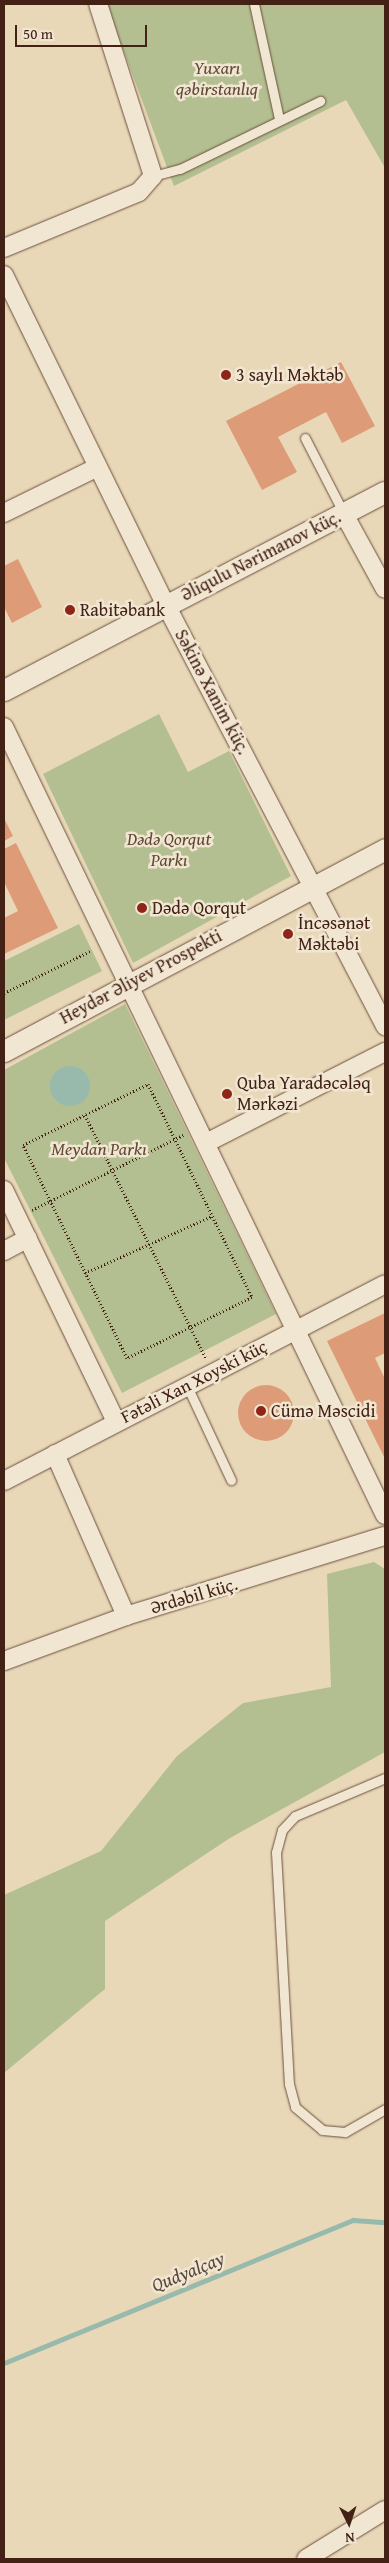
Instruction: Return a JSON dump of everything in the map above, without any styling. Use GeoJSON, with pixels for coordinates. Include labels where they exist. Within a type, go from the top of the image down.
{"type":"FeatureCollection","features":[{"type":"Feature","properties":{"kind":"street"},"geometry":{"type":"LineString","coordinates":[[4,248],[139,192],[153,176],[98,4]]}},
{"type":"Feature","properties":{"kind":"street","name":"Səkinə Xanim küç."},"geometry":{"type":"LineString","coordinates":[[4,275],[96,468],[166,605],[316,886],[385,1026]]}},
{"type":"Feature","properties":{"kind":"street"},"geometry":{"type":"LineString","coordinates":[[4,513],[96,468]]}},
{"type":"Feature","properties":{"kind":"street","name":"Əliqulu Nərimanov küç."},"geometry":{"type":"LineString","coordinates":[[4,690],[385,492]]}},
{"type":"Feature","properties":{"kind":"street"},"geometry":{"type":"LineString","coordinates":[[344,514],[385,589]]}},
{"type":"Feature","properties":{"kind":"street"},"geometry":{"type":"LineString","coordinates":[[4,727],[131,982],[385,1515]]}},
{"type":"Feature","properties":{"kind":"street","name":"Heydər Əliyev Prospekti"},"geometry":{"type":"LineString","coordinates":[[4,1051],[385,849]]}},
{"type":"Feature","properties":{"kind":"street"},"geometry":{"type":"LineString","coordinates":[[204,1135],[385,1052]]}},
{"type":"Feature","properties":{"kind":"street"},"geometry":{"type":"LineString","coordinates":[[4,1190],[116,1422]]}},
{"type":"Feature","properties":{"kind":"street"},"geometry":{"type":"LineString","coordinates":[[4,1251],[28,1238]]}},
{"type":"Feature","properties":{"kind":"street","name":"Fətəli Xan Xoyski küç"},"geometry":{"type":"LineString","coordinates":[[4,1481],[385,1284]]}},
{"type":"Feature","properties":{"kind":"street"},"geometry":{"type":"LineString","coordinates":[[55,1454],[126,1616]]}},
{"type":"Feature","properties":{"kind":"street","name":"Ərdəbil küç."},"geometry":{"type":"LineString","coordinates":[[4,1661],[126,1616],[346,1552],[385,1536]]}},
{"type":"Feature","properties":{"kind":"street"},"geometry":{"type":"LineString","coordinates":[[306,2559],[385,2510]]}},
{"type":"Feature","properties":{"kind":"lane"},"geometry":{"type":"LineString","coordinates":[[254,4],[279,119]]}},
{"type":"Feature","properties":{"kind":"lane"},"geometry":{"type":"LineString","coordinates":[[153,176],[180,169],[279,119],[320,101]]}},
{"type":"Feature","properties":{"kind":"lane"},"geometry":{"type":"LineString","coordinates":[[306,438],[344,514]]}},
{"type":"Feature","properties":{"kind":"lane"},"geometry":{"type":"LineString","coordinates":[[186,1386],[231,1480]]}},
{"type":"Feature","properties":{"kind":"lane"},"geometry":{"type":"LineString","coordinates":[[385,1778],[295,1816],[282,1830],[276,1852],[288,2084],[295,2107],[322,2130],[345,2132],[385,2109]]}},
{"type":"Feature","properties":{"kind":"path"},"geometry":{"type":"LineString","coordinates":[[4,993],[92,950]]}},
{"type":"Feature","properties":{"kind":"path"},"geometry":{"type":"LineString","coordinates":[[148,1084],[252,1298],[127,1358],[23,1145],[85,1115],[148,1084]]}},
{"type":"Feature","properties":{"kind":"path"},"geometry":{"type":"LineString","coordinates":[[85,1115],[111,1171],[213,1373]]}},
{"type":"Feature","properties":{"kind":"path"},"geometry":{"type":"LineString","coordinates":[[17,1217],[175,1139],[204,1135]]}},
{"type":"Feature","properties":{"kind":"path"},"geometry":{"type":"LineString","coordinates":[[85,1273],[148,1243],[212,1216]]}},
{"type":"Feature","properties":{"kind":"green space","name":"Yuxarı qəbirstanlıq"},"geometry":{"type":"Polygon","coordinates":[[[106,4],[385,4],[385,168],[346,100],[174,186],[106,4]]]}},
{"type":"Feature","properties":{"kind":"green space","name":"Dədə Qorqut Parkı"},"geometry":{"type":"Polygon","coordinates":[[[159,714],[188,772],[229,751],[291,876],[133,963],[43,774],[159,714]]]}},
{"type":"Feature","properties":{"kind":"green space"},"geometry":{"type":"Polygon","coordinates":[[[79,924],[102,971],[4,1020],[4,961],[79,924]]]}},
{"type":"Feature","properties":{"kind":"green space","name":"Meydan Parkı"},"geometry":{"type":"Polygon","coordinates":[[[125,1004],[276,1314],[122,1393],[4,1158],[4,1070],[125,1004]]]}},
{"type":"Feature","properties":{"kind":"green space"},"geometry":{"type":"Polygon","coordinates":[[[374,1562],[385,1569],[385,1752],[230,1838],[105,1921],[105,1989],[4,2073],[4,1895],[101,1851],[177,1756],[243,1703],[331,1687],[327,1574],[374,1562]]]}},
{"type":"Feature","properties":{"kind":"shaded area"},"geometry":{"type":"Polygon","coordinates":[[[74,1066],[81,1069],[87,1075],[90,1086],[89,1094],[81,1103],[74,1106],[66,1106],[59,1103],[51,1094],[50,1082],[53,1075],[62,1067],[74,1066]]]}},
{"type":"Feature","properties":{"kind":"building"},"geometry":{"type":"Polygon","coordinates":[[[341,362],[375,426],[342,443],[326,412],[278,437],[297,472],[262,490],[226,421],[341,362]]]}},
{"type":"Feature","properties":{"kind":"building"},"geometry":{"type":"Polygon","coordinates":[[[18,559],[42,607],[12,623],[4,607],[4,566],[18,559]]]}},
{"type":"Feature","properties":{"kind":"building"},"geometry":{"type":"Polygon","coordinates":[[[4,818],[13,836],[4,841],[4,818]]]}},
{"type":"Feature","properties":{"kind":"building"},"geometry":{"type":"Polygon","coordinates":[[[16,843],[58,928],[4,954],[4,918],[18,911],[4,882],[4,849],[16,843]]]}},
{"type":"Feature","properties":{"kind":"building"},"geometry":{"type":"Polygon","coordinates":[[[385,1313],[385,1353],[375,1358],[385,1379],[385,1459],[327,1341],[385,1313]]]}},
{"type":"Feature","properties":{"kind":"building"},"geometry":{"type":"Polygon","coordinates":[[[266,1385],[277,1387],[286,1393],[292,1402],[294,1413],[292,1424],[286,1433],[277,1439],[266,1441],[255,1439],[246,1433],[240,1424],[238,1413],[240,1402],[246,1393],[255,1387],[266,1385]]]}},
{"type":"Feature","properties":{"kind":"waterway","name":"Qudyalçay"},"geometry":{"type":"LineString","coordinates":[[4,2363],[353,2220],[385,2222]]}},
{"type":"Feature","properties":{"kind":"place","name":"3 saylı Məktəb"},"geometry":{"type":"Point","coordinates":[226,375]}},
{"type":"Feature","properties":{"kind":"place","name":"Rabitəbank"},"geometry":{"type":"Point","coordinates":[70,610]}},
{"type":"Feature","properties":{"kind":"place","name":"Dədə Qorqut"},"geometry":{"type":"Point","coordinates":[142,908]}},
{"type":"Feature","properties":{"kind":"place","name":"İncəsənət Məktəbi"},"geometry":{"type":"Point","coordinates":[288,934]}},
{"type":"Feature","properties":{"kind":"place","name":"Quba Yaradəcələq Mərkəzi"},"geometry":{"type":"Point","coordinates":[227,1094]}},
{"type":"Feature","properties":{"kind":"place","name":"Cümə Məscidi"},"geometry":{"type":"Point","coordinates":[261,1411]}}]}
